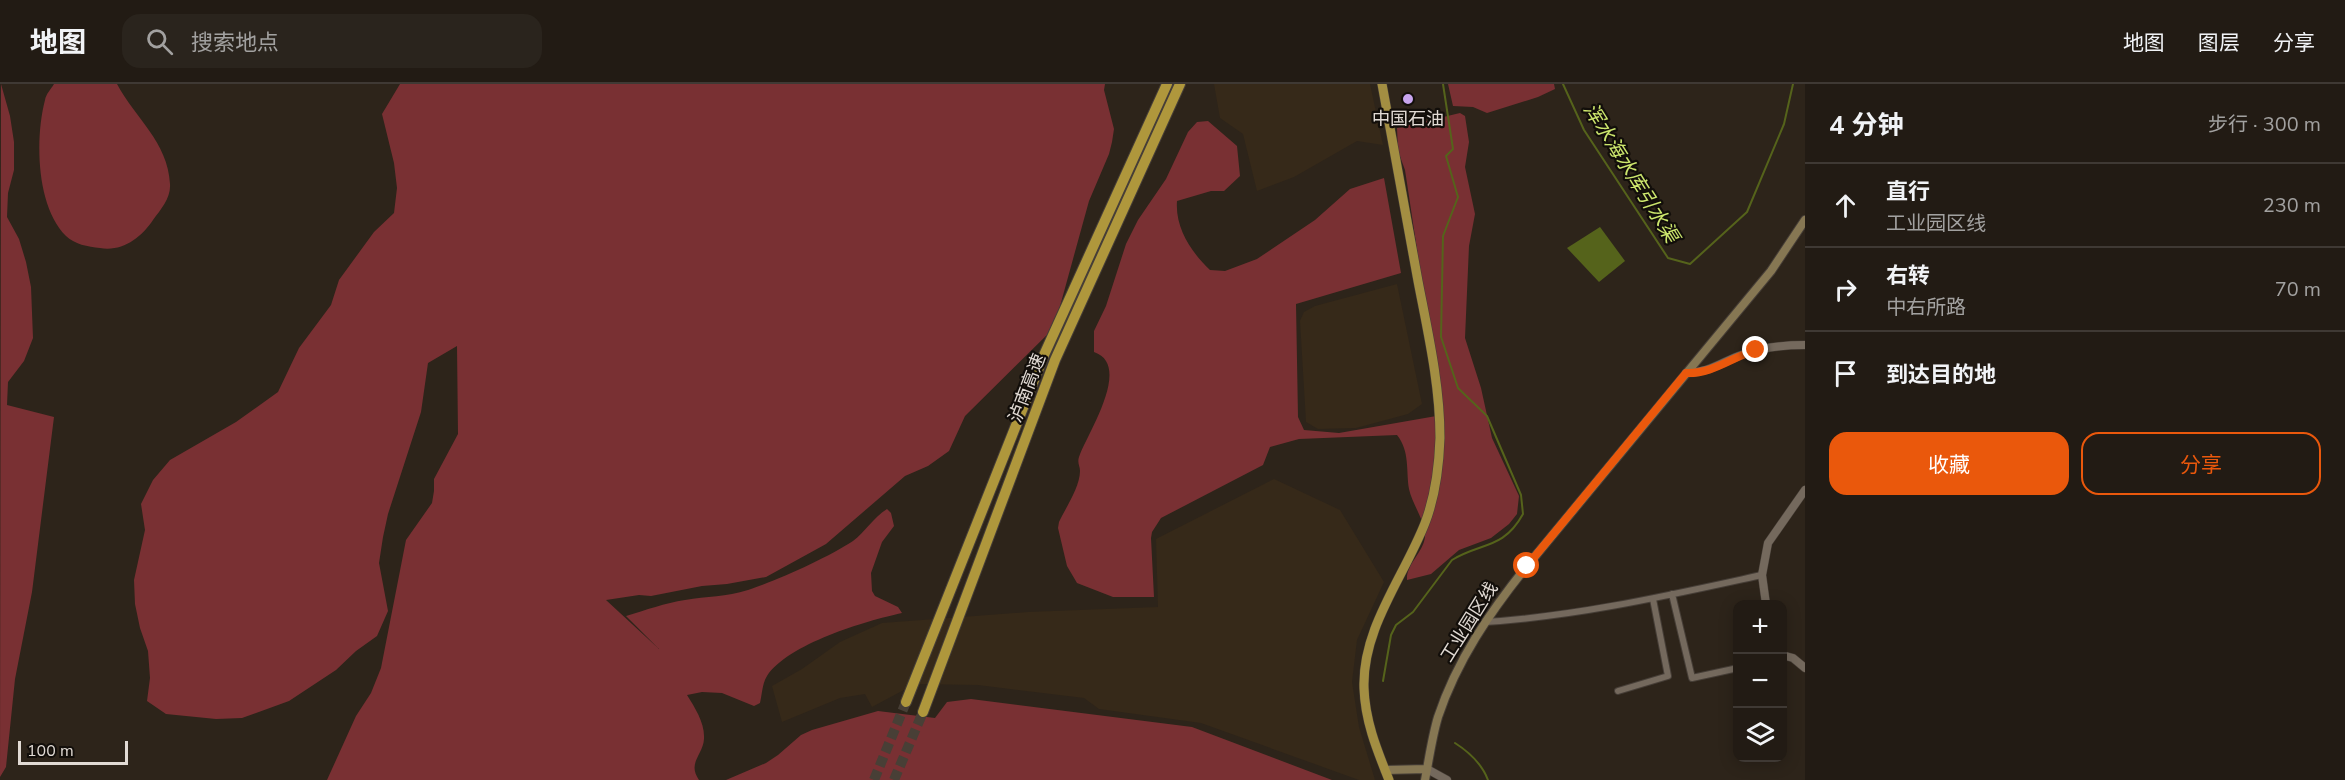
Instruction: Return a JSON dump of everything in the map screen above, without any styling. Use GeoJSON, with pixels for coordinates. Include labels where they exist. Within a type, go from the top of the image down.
{"type":"FeatureCollection","features":[{"type":"Feature","properties":{"kind":"highway","name":"泸南高速"},"geometry":{"type":"LineString","coordinates":[[906,702],[1044,355],[1167,84]]}},
{"type":"Feature","properties":{"kind":"highway","name":"泸南高速"},"geometry":{"type":"LineString","coordinates":[[923,712],[1055,360],[1180,84]]}},
{"type":"Feature","properties":{"kind":"highway"},"geometry":{"type":"LineString","coordinates":[[1382,84],[1435,371],[1440,439],[1437,477],[1427,516],[1382,612],[1372,638],[1366,664],[1364,687],[1367,713],[1373,739],[1389,780]]}},
{"type":"Feature","properties":{"kind":"main road","name":"工业园区线"},"geometry":{"type":"LineString","coordinates":[[1425,780],[1435,728],[1444,700],[1467,652],[1485,622],[1527,566],[1771,271],[1805,220]]}},
{"type":"Feature","properties":{"kind":"main road"},"geometry":{"type":"LineString","coordinates":[[1385,770],[1427,769]]}},
{"type":"Feature","properties":{"kind":"street"},"geometry":{"type":"LineString","coordinates":[[1686,373],[1712,370],[1738,356],[1756,350],[1783,345],[1805,345]]}},
{"type":"Feature","properties":{"kind":"street"},"geometry":{"type":"LineString","coordinates":[[1765,600],[1762,575],[1768,543],[1805,490]]}},
{"type":"Feature","properties":{"kind":"street"},"geometry":{"type":"LineString","coordinates":[[1485,622],[1538,619],[1614,607],[1762,575]]}},
{"type":"Feature","properties":{"kind":"street"},"geometry":{"type":"LineString","coordinates":[[1672,594],[1692,678],[1733,669]]}},
{"type":"Feature","properties":{"kind":"street"},"geometry":{"type":"LineString","coordinates":[[1618,691],[1668,676],[1653,599]]}},
{"type":"Feature","properties":{"kind":"street"},"geometry":{"type":"LineString","coordinates":[[1787,656],[1793,658],[1805,668]]}},
{"type":"Feature","properties":{"kind":"street"},"geometry":{"type":"LineString","coordinates":[[1427,769],[1446,780]]}},
{"type":"Feature","properties":{"kind":"shaded area"},"geometry":{"type":"Polygon","coordinates":[[[1,84],[14,142],[14,170],[8,193],[7,217],[19,239],[26,262],[31,287],[33,338],[24,361],[8,382],[7,405],[54,417],[32,592],[15,679],[6,767],[0,777],[1,84]]]}},
{"type":"Feature","properties":{"kind":"shaded area"},"geometry":{"type":"Polygon","coordinates":[[[54,84],[117,84],[150,131],[163,155],[170,184],[167,199],[143,233],[123,246],[108,249],[86,246],[73,241],[56,223],[49,207],[40,171],[39,152],[42,116],[47,94],[54,84]]]}},
{"type":"Feature","properties":{"kind":"shaded area"},"geometry":{"type":"Polygon","coordinates":[[[400,84],[1105,84],[1104,90],[1114,129],[1112,142],[1089,201],[1054,328],[965,416],[949,451],[928,466],[905,476],[826,544],[766,577],[651,596],[639,595],[606,600],[659,649],[626,616],[670,603],[732,594],[760,586],[842,548],[853,541],[887,509],[891,513],[894,526],[882,542],[871,573],[872,591],[875,596],[898,607],[902,613],[849,628],[809,644],[792,654],[777,664],[767,676],[760,703],[754,706],[722,693],[702,692],[687,695],[699,716],[704,733],[703,745],[695,764],[699,780],[327,780],[356,716],[371,693],[381,668],[406,540],[432,503],[434,479],[458,434],[457,346],[428,363],[421,412],[388,514],[383,537],[379,563],[388,611],[377,636],[356,651],[336,670],[289,701],[242,718],[216,719],[166,714],[147,701],[150,678],[148,651],[135,604],[134,580],[145,530],[141,504],[153,480],[170,460],[236,422],[278,392],[299,348],[331,305],[339,280],[374,232],[394,213],[397,188],[394,163],[382,114],[400,84]]]}},
{"type":"Feature","properties":{"kind":"shaded area"},"geometry":{"type":"Polygon","coordinates":[[[1214,84],[1370,84],[1383,145],[1357,141],[1294,177],[1257,191],[1243,134],[1220,118],[1214,84]]]}},
{"type":"Feature","properties":{"kind":"shaded area"},"geometry":{"type":"Polygon","coordinates":[[[1448,84],[1554,84],[1555,89],[1538,97],[1487,113],[1473,107],[1453,106],[1448,84]]]}},
{"type":"Feature","properties":{"kind":"shaded area"},"geometry":{"type":"Polygon","coordinates":[[[1460,113],[1465,116],[1469,142],[1465,167],[1475,214],[1469,246],[1465,338],[1481,388],[1492,438],[1519,496],[1517,514],[1509,524],[1491,538],[1459,550],[1431,574],[1407,580],[1409,569],[1424,543],[1425,531],[1409,489],[1406,454],[1397,435],[1299,439],[1270,447],[1263,465],[1161,518],[1151,538],[1154,597],[1113,597],[1077,583],[1067,566],[1058,528],[1078,484],[1079,457],[1098,417],[1109,385],[1109,371],[1105,359],[1094,352],[1094,331],[1106,306],[1126,244],[1138,220],[1166,179],[1188,132],[1197,122],[1208,121],[1237,146],[1240,176],[1224,191],[1211,191],[1177,201],[1179,221],[1186,239],[1210,270],[1225,271],[1257,259],[1315,220],[1350,189],[1384,178],[1401,273],[1296,304],[1298,417],[1304,430],[1339,433],[1442,415],[1405,170],[1398,151],[1397,128],[1460,113]]]}},
{"type":"Feature","properties":{"kind":"shaded area"},"geometry":{"type":"Polygon","coordinates":[[[1600,227],[1625,261],[1599,282],[1567,248],[1600,227]]]}},
{"type":"Feature","properties":{"kind":"shaded area"},"geometry":{"type":"Polygon","coordinates":[[[1397,284],[1422,404],[1408,414],[1356,428],[1318,429],[1306,422],[1300,321],[1304,312],[1315,306],[1397,284]]]}},
{"type":"Feature","properties":{"kind":"shaded area"},"geometry":{"type":"Polygon","coordinates":[[[1274,479],[1340,510],[1384,582],[1357,640],[1352,682],[1359,727],[1375,780],[1359,780],[1201,723],[1099,709],[1084,698],[978,685],[915,684],[872,707],[865,694],[840,698],[782,722],[772,686],[802,669],[840,642],[882,623],[1028,612],[1158,607],[1156,539],[1274,479]]]}},
{"type":"Feature","properties":{"kind":"shaded area"},"geometry":{"type":"Polygon","coordinates":[[[971,699],[1192,727],[1332,780],[726,780],[766,763],[801,735],[812,730],[878,711],[935,718],[947,702],[971,699]]]}},
{"type":"Feature","properties":{"kind":"waterway","name":"浑水海水库引水渠"},"geometry":{"type":"LineString","coordinates":[[1383,681],[1391,635],[1396,625],[1413,612],[1452,560],[1499,540],[1508,534],[1523,514],[1521,495],[1487,416],[1458,388],[1441,337],[1443,236],[1458,197],[1446,156],[1453,149],[1443,84]]}},
{"type":"Feature","properties":{"kind":"waterway","name":"浑水海水库引水渠"},"geometry":{"type":"LineString","coordinates":[[1563,84],[1584,130],[1668,258],[1690,264],[1747,212],[1784,124],[1793,84]]}},
{"type":"Feature","properties":{"kind":"waterway","name":"浑水海水库引水渠"},"geometry":{"type":"LineString","coordinates":[[1455,743],[1474,759],[1488,780]]}},
{"type":"Feature","properties":{"kind":"tunnel"},"geometry":{"type":"LineString","coordinates":[[874,780],[906,702]]}},
{"type":"Feature","properties":{"kind":"tunnel"},"geometry":{"type":"LineString","coordinates":[[894,780],[923,712]]}},
{"type":"Feature","properties":{"kind":"place","name":"中国石油"},"geometry":{"type":"Point","coordinates":[1408,99]}},
{"type":"Feature","properties":{"kind":"route"},"geometry":{"type":"LineString","coordinates":[[1527,566],[1686,373],[1712,370],[1738,356],[1756,350]]}}]}
